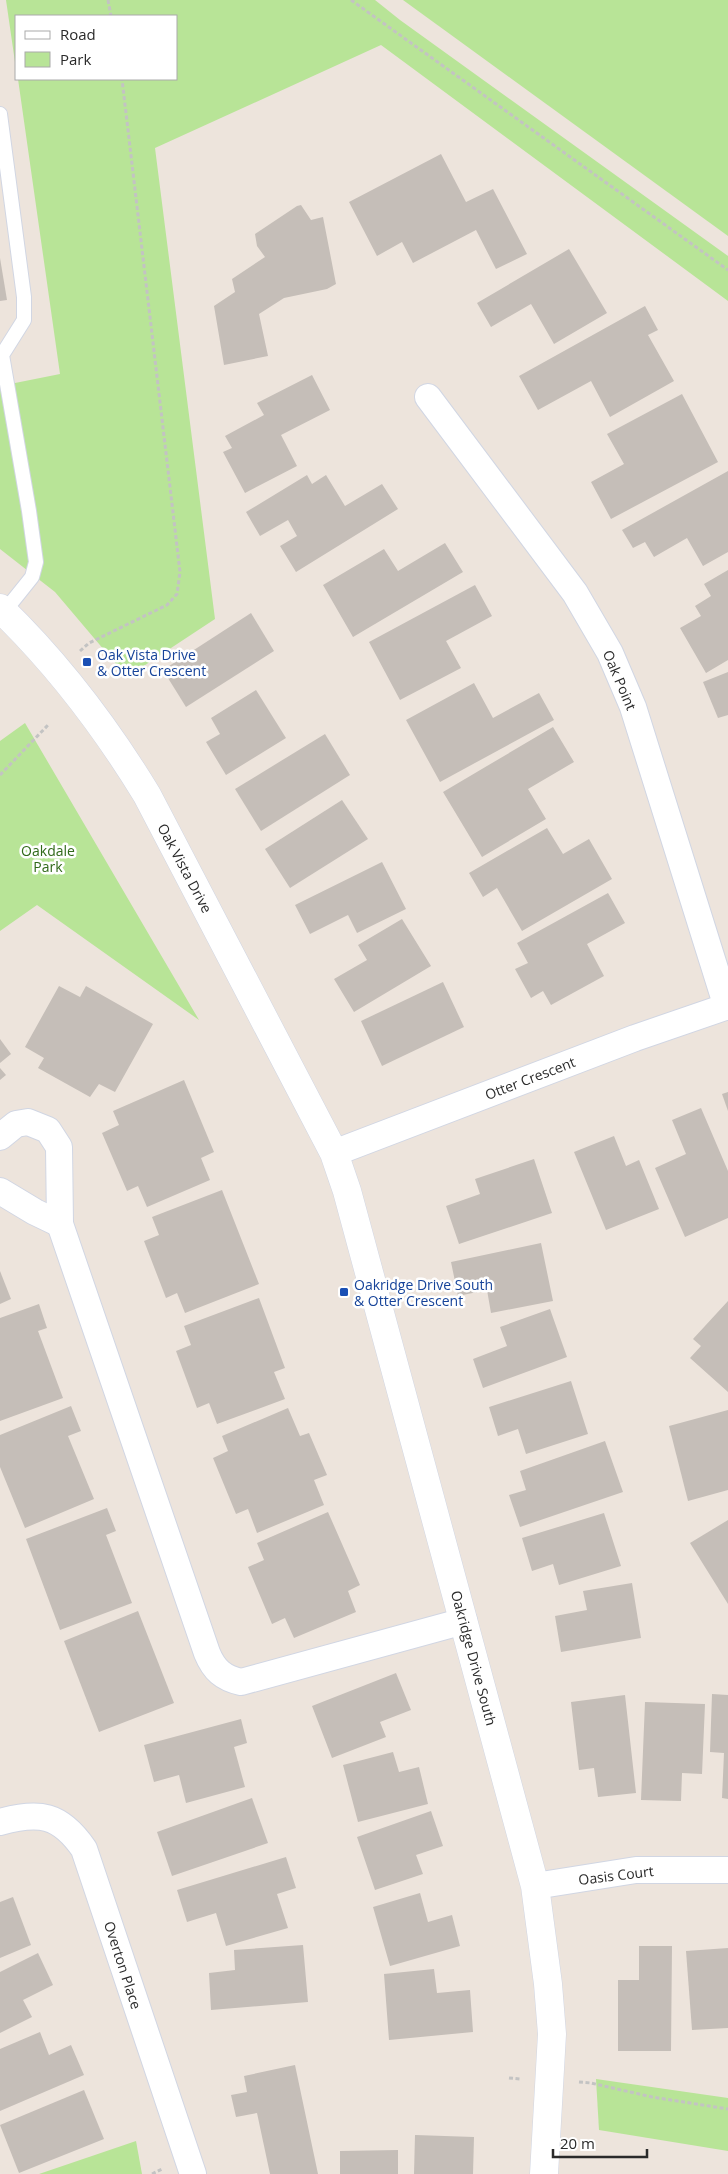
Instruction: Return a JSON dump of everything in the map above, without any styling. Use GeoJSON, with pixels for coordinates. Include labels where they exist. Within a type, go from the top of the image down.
{"type":"FeatureCollection","features":[{"type":"Feature","properties":{"kind":"street","name":"Oak Point"},"geometry":{"type":"LineString","coordinates":[[428,397],[575,593],[610,653],[633,707],[727,1006]]}},
{"type":"Feature","properties":{"kind":"street","name":"Oak Vista Drive"},"geometry":{"type":"LineString","coordinates":[[2,610],[60,673],[109,734],[126,760],[147,795],[334,1153]]}},
{"type":"Feature","properties":{"kind":"street","name":"Otter Crescent"},"geometry":{"type":"LineString","coordinates":[[334,1153],[635,1038],[727,1006]]}},
{"type":"Feature","properties":{"kind":"street"},"geometry":{"type":"LineString","coordinates":[[0,1137],[16,1124],[28,1122],[48,1130],[55,1138],[59,1147],[60,1224],[203,1644],[213,1667],[228,1679],[240,1682],[464,1621]]}},
{"type":"Feature","properties":{"kind":"street","name":"Oakridge Drive South"},"geometry":{"type":"LineString","coordinates":[[334,1153],[347,1191],[535,1886],[548,1984],[552,2034],[544,2174]]}},
{"type":"Feature","properties":{"kind":"street"},"geometry":{"type":"LineString","coordinates":[[0,1191],[35,1212],[60,1224]]}},
{"type":"Feature","properties":{"kind":"street","name":"Overton Place"},"geometry":{"type":"LineString","coordinates":[[0,1822],[24,1816],[47,1817],[60,1822],[84,1849],[193,2174]]}},
{"type":"Feature","properties":{"kind":"street","name":"Oasis Court"},"geometry":{"type":"LineString","coordinates":[[535,1886],[636,1870],[728,1870]]}},
{"type":"Feature","properties":{"kind":"lane"},"geometry":{"type":"LineString","coordinates":[[0,114],[24,297],[24,320],[6,339],[2,355],[29,511],[36,568],[32,577],[2,610]]}},
{"type":"Feature","properties":{"kind":"path"},"geometry":{"type":"LineString","coordinates":[[108,0],[111,15]]}},
{"type":"Feature","properties":{"kind":"path"},"geometry":{"type":"LineString","coordinates":[[351,0],[728,270]]}},
{"type":"Feature","properties":{"kind":"path"},"geometry":{"type":"LineString","coordinates":[[78,653],[89,643],[167,605],[177,594],[180,572],[122,80]]}},
{"type":"Feature","properties":{"kind":"path"},"geometry":{"type":"LineString","coordinates":[[0,775],[49,724]]}},
{"type":"Feature","properties":{"kind":"path"},"geometry":{"type":"LineString","coordinates":[[508,2078],[524,2079]]}},
{"type":"Feature","properties":{"kind":"path"},"geometry":{"type":"LineString","coordinates":[[576,2082],[591,2083],[652,2097],[728,2109]]}},
{"type":"Feature","properties":{"kind":"green space"},"geometry":{"type":"Polygon","coordinates":[[[6,0],[375,0],[400,20],[728,256],[728,301],[381,45],[155,148],[215,619],[127,677],[55,592],[0,549],[0,386],[60,374],[18,80],[178,80],[178,15],[15,15],[15,62],[6,0]]]}},
{"type":"Feature","properties":{"kind":"green space"},"geometry":{"type":"Polygon","coordinates":[[[403,0],[728,0],[728,236],[403,0]]]}},
{"type":"Feature","properties":{"kind":"green space","name":"Oakdale Park"},"geometry":{"type":"Polygon","coordinates":[[[25,723],[199,1020],[37,905],[0,931],[0,741],[25,723]]]}},
{"type":"Feature","properties":{"kind":"green space"},"geometry":{"type":"Polygon","coordinates":[[[596,2079],[728,2098],[728,2151],[599,2130],[596,2079]]]}},
{"type":"Feature","properties":{"kind":"green space"},"geometry":{"type":"Polygon","coordinates":[[[136,2141],[142,2174],[39,2174],[136,2141]]]}},
{"type":"Feature","properties":{"kind":"building"},"geometry":{"type":"Polygon","coordinates":[[[441,154],[466,202],[493,189],[527,254],[496,269],[476,230],[413,263],[402,242],[377,256],[349,202],[441,154]]]}},
{"type":"Feature","properties":{"kind":"building"},"geometry":{"type":"Polygon","coordinates":[[[301,205],[311,220],[323,217],[336,284],[327,289],[284,298],[259,314],[268,356],[224,365],[214,306],[235,292],[232,279],[265,257],[257,246],[255,234],[301,205]]]}},
{"type":"Feature","properties":{"kind":"building"},"geometry":{"type":"Polygon","coordinates":[[[569,249],[607,313],[554,344],[531,304],[491,327],[477,303],[569,249]]]}},
{"type":"Feature","properties":{"kind":"building"},"geometry":{"type":"Polygon","coordinates":[[[0,258],[7,300],[0,301],[0,258]]]}},
{"type":"Feature","properties":{"kind":"building"},"geometry":{"type":"Polygon","coordinates":[[[645,306],[658,330],[648,335],[674,381],[610,417],[591,381],[538,410],[519,376],[645,306]]]}},
{"type":"Feature","properties":{"kind":"building"},"geometry":{"type":"Polygon","coordinates":[[[312,375],[330,410],[281,435],[297,466],[245,493],[223,452],[232,448],[225,436],[264,415],[257,403],[312,375]]]}},
{"type":"Feature","properties":{"kind":"building"},"geometry":{"type":"Polygon","coordinates":[[[682,394],[718,462],[611,519],[591,482],[624,464],[607,434],[682,394]]]}},
{"type":"Feature","properties":{"kind":"building"},"geometry":{"type":"Polygon","coordinates":[[[728,471],[728,552],[703,566],[687,538],[654,557],[645,542],[633,548],[622,530],[728,471]]]}},
{"type":"Feature","properties":{"kind":"building"},"geometry":{"type":"Polygon","coordinates":[[[307,475],[312,484],[326,475],[345,506],[382,484],[398,509],[296,572],[280,546],[297,536],[288,520],[260,536],[246,512],[307,475]]]}},
{"type":"Feature","properties":{"kind":"building"},"geometry":{"type":"Polygon","coordinates":[[[445,543],[463,572],[353,637],[323,585],[384,549],[398,571],[445,543]]]}},
{"type":"Feature","properties":{"kind":"building"},"geometry":{"type":"Polygon","coordinates":[[[728,570],[728,660],[706,673],[680,628],[701,616],[695,606],[711,596],[704,584],[728,570]]]}},
{"type":"Feature","properties":{"kind":"building"},"geometry":{"type":"Polygon","coordinates":[[[475,585],[492,616],[446,641],[461,668],[400,700],[369,642],[475,585]]]}},
{"type":"Feature","properties":{"kind":"building"},"geometry":{"type":"Polygon","coordinates":[[[251,613],[274,651],[186,707],[163,670],[251,613]]]}},
{"type":"Feature","properties":{"kind":"building"},"geometry":{"type":"Polygon","coordinates":[[[728,672],[728,715],[718,718],[703,682],[728,672]]]}},
{"type":"Feature","properties":{"kind":"building"},"geometry":{"type":"Polygon","coordinates":[[[474,683],[493,718],[539,693],[554,720],[440,782],[406,720],[474,683]]]}},
{"type":"Feature","properties":{"kind":"building"},"geometry":{"type":"Polygon","coordinates":[[[256,690],[286,738],[226,775],[206,742],[220,734],[211,718],[256,690]]]}},
{"type":"Feature","properties":{"kind":"building"},"geometry":{"type":"Polygon","coordinates":[[[553,727],[574,762],[528,789],[546,819],[482,857],[443,792],[553,727]]]}},
{"type":"Feature","properties":{"kind":"building"},"geometry":{"type":"Polygon","coordinates":[[[325,734],[350,775],[261,831],[235,789],[325,734]]]}},
{"type":"Feature","properties":{"kind":"building"},"geometry":{"type":"Polygon","coordinates":[[[342,800],[368,839],[290,888],[265,849],[342,800]]]}},
{"type":"Feature","properties":{"kind":"building"},"geometry":{"type":"Polygon","coordinates":[[[547,828],[563,854],[589,839],[612,879],[522,931],[497,888],[483,897],[469,873],[547,828]]]}},
{"type":"Feature","properties":{"kind":"building"},"geometry":{"type":"Polygon","coordinates":[[[382,862],[406,909],[357,933],[348,915],[310,934],[295,905],[382,862]]]}},
{"type":"Feature","properties":{"kind":"building"},"geometry":{"type":"Polygon","coordinates":[[[608,893],[625,923],[587,944],[604,976],[551,1005],[543,991],[531,998],[515,969],[528,963],[517,943],[608,893]]]}},
{"type":"Feature","properties":{"kind":"building"},"geometry":{"type":"Polygon","coordinates":[[[402,919],[431,966],[354,1012],[334,979],[367,960],[358,945],[402,919]]]}},
{"type":"Feature","properties":{"kind":"building"},"geometry":{"type":"Polygon","coordinates":[[[443,982],[464,1027],[382,1066],[361,1021],[443,982]]]}},
{"type":"Feature","properties":{"kind":"building"},"geometry":{"type":"Polygon","coordinates":[[[59,986],[80,997],[86,986],[153,1024],[115,1092],[99,1084],[90,1097],[38,1068],[44,1058],[25,1047],[59,986]]]}},
{"type":"Feature","properties":{"kind":"building"},"geometry":{"type":"Polygon","coordinates":[[[0,1039],[11,1054],[0,1063],[0,1039]]]}},
{"type":"Feature","properties":{"kind":"building"},"geometry":{"type":"Polygon","coordinates":[[[0,1068],[6,1075],[0,1080],[0,1068]]]}},
{"type":"Feature","properties":{"kind":"building"},"geometry":{"type":"Polygon","coordinates":[[[184,1080],[214,1152],[201,1158],[210,1180],[147,1207],[138,1186],[127,1191],[102,1133],[119,1125],[113,1111],[184,1080]]]}},
{"type":"Feature","properties":{"kind":"building"},"geometry":{"type":"Polygon","coordinates":[[[728,1092],[728,1111],[722,1094],[728,1092]]]}},
{"type":"Feature","properties":{"kind":"building"},"geometry":{"type":"Polygon","coordinates":[[[701,1108],[728,1171],[728,1218],[685,1237],[655,1168],[686,1154],[672,1120],[701,1108]]]}},
{"type":"Feature","properties":{"kind":"building"},"geometry":{"type":"Polygon","coordinates":[[[614,1136],[626,1166],[639,1160],[659,1209],[606,1230],[574,1152],[614,1136]]]}},
{"type":"Feature","properties":{"kind":"building"},"geometry":{"type":"Polygon","coordinates":[[[534,1159],[552,1213],[459,1244],[446,1206],[480,1194],[475,1179],[534,1159]]]}},
{"type":"Feature","properties":{"kind":"building"},"geometry":{"type":"Polygon","coordinates":[[[222,1190],[259,1284],[185,1313],[177,1293],[166,1298],[144,1241],[159,1235],[152,1217],[222,1190]]]}},
{"type":"Feature","properties":{"kind":"building"},"geometry":{"type":"Polygon","coordinates":[[[541,1243],[553,1301],[491,1313],[487,1290],[458,1296],[451,1262],[541,1243]]]}},
{"type":"Feature","properties":{"kind":"building"},"geometry":{"type":"Polygon","coordinates":[[[0,1271],[11,1299],[0,1304],[0,1271]]]}},
{"type":"Feature","properties":{"kind":"building"},"geometry":{"type":"Polygon","coordinates":[[[259,1298],[285,1368],[274,1372],[285,1399],[217,1424],[209,1403],[197,1408],[176,1351],[191,1345],[184,1326],[259,1298]]]}},
{"type":"Feature","properties":{"kind":"building"},"geometry":{"type":"Polygon","coordinates":[[[728,1301],[728,1392],[690,1358],[701,1346],[693,1339],[728,1301]]]}},
{"type":"Feature","properties":{"kind":"building"},"geometry":{"type":"Polygon","coordinates":[[[39,1304],[47,1328],[38,1331],[63,1398],[0,1421],[0,1318],[39,1304]]]}},
{"type":"Feature","properties":{"kind":"building"},"geometry":{"type":"Polygon","coordinates":[[[550,1309],[567,1357],[483,1388],[473,1359],[507,1346],[500,1327],[550,1309]]]}},
{"type":"Feature","properties":{"kind":"building"},"geometry":{"type":"Polygon","coordinates":[[[571,1381],[588,1434],[526,1454],[518,1429],[498,1436],[489,1407],[571,1381]]]}},
{"type":"Feature","properties":{"kind":"building"},"geometry":{"type":"Polygon","coordinates":[[[71,1406],[81,1431],[68,1436],[94,1499],[25,1528],[0,1467],[0,1435],[71,1406]]]}},
{"type":"Feature","properties":{"kind":"building"},"geometry":{"type":"Polygon","coordinates":[[[288,1408],[300,1436],[309,1433],[327,1475],[314,1480],[324,1505],[257,1533],[248,1509],[236,1514],[213,1458],[228,1451],[222,1436],[288,1408]]]}},
{"type":"Feature","properties":{"kind":"building"},"geometry":{"type":"Polygon","coordinates":[[[728,1410],[728,1490],[688,1501],[669,1426],[728,1410]]]}},
{"type":"Feature","properties":{"kind":"building"},"geometry":{"type":"Polygon","coordinates":[[[605,1441],[623,1492],[520,1527],[509,1495],[526,1490],[520,1471],[605,1441]]]}},
{"type":"Feature","properties":{"kind":"building"},"geometry":{"type":"Polygon","coordinates":[[[107,1508],[116,1531],[106,1535],[132,1603],[60,1630],[26,1539],[107,1508]]]}},
{"type":"Feature","properties":{"kind":"building"},"geometry":{"type":"Polygon","coordinates":[[[328,1512],[360,1585],[348,1591],[356,1612],[294,1638],[285,1618],[272,1624],[248,1567],[264,1560],[257,1543],[328,1512]]]}},
{"type":"Feature","properties":{"kind":"building"},"geometry":{"type":"Polygon","coordinates":[[[604,1513],[621,1566],[559,1585],[553,1564],[532,1571],[522,1538],[604,1513]]]}},
{"type":"Feature","properties":{"kind":"building"},"geometry":{"type":"Polygon","coordinates":[[[728,1520],[728,1604],[690,1543],[728,1520]]]}},
{"type":"Feature","properties":{"kind":"building"},"geometry":{"type":"Polygon","coordinates":[[[632,1583],[641,1638],[561,1652],[555,1616],[587,1610],[583,1591],[632,1583]]]}},
{"type":"Feature","properties":{"kind":"building"},"geometry":{"type":"Polygon","coordinates":[[[138,1611],[174,1703],[99,1732],[64,1641],[138,1611]]]}},
{"type":"Feature","properties":{"kind":"building"},"geometry":{"type":"Polygon","coordinates":[[[396,1673],[411,1710],[380,1722],[386,1737],[332,1758],[312,1706],[396,1673]]]}},
{"type":"Feature","properties":{"kind":"building"},"geometry":{"type":"Polygon","coordinates":[[[712,1694],[728,1695],[728,1799],[722,1798],[724,1753],[710,1752],[712,1694]]]}},
{"type":"Feature","properties":{"kind":"building"},"geometry":{"type":"Polygon","coordinates":[[[625,1695],[636,1793],[598,1797],[594,1768],[579,1770],[571,1702],[625,1695]]]}},
{"type":"Feature","properties":{"kind":"building"},"geometry":{"type":"Polygon","coordinates":[[[645,1702],[705,1704],[702,1774],[682,1773],[681,1801],[641,1800],[645,1702]]]}},
{"type":"Feature","properties":{"kind":"building"},"geometry":{"type":"Polygon","coordinates":[[[241,1719],[247,1743],[234,1747],[245,1787],[186,1803],[179,1775],[154,1782],[144,1745],[241,1719]]]}},
{"type":"Feature","properties":{"kind":"building"},"geometry":{"type":"Polygon","coordinates":[[[393,1752],[399,1772],[419,1767],[428,1804],[358,1822],[343,1765],[393,1752]]]}},
{"type":"Feature","properties":{"kind":"building"},"geometry":{"type":"Polygon","coordinates":[[[252,1798],[268,1843],[172,1876],[157,1832],[252,1798]]]}},
{"type":"Feature","properties":{"kind":"building"},"geometry":{"type":"Polygon","coordinates":[[[431,1811],[443,1846],[416,1855],[423,1874],[375,1890],[357,1837],[431,1811]]]}},
{"type":"Feature","properties":{"kind":"building"},"geometry":{"type":"Polygon","coordinates":[[[286,1857],[296,1888],[277,1894],[288,1928],[226,1946],[216,1913],[187,1922],[177,1890],[286,1857]]]}},
{"type":"Feature","properties":{"kind":"building"},"geometry":{"type":"Polygon","coordinates":[[[420,1893],[428,1922],[452,1915],[460,1946],[390,1966],[373,1907],[420,1893]]]}},
{"type":"Feature","properties":{"kind":"building"},"geometry":{"type":"Polygon","coordinates":[[[13,1897],[31,1945],[0,1958],[0,1902],[13,1897]]]}},
{"type":"Feature","properties":{"kind":"building"},"geometry":{"type":"Polygon","coordinates":[[[303,1945],[308,2002],[211,2010],[209,1973],[235,1970],[234,1950],[303,1945]]]}},
{"type":"Feature","properties":{"kind":"building"},"geometry":{"type":"Polygon","coordinates":[[[639,1946],[672,1946],[671,2051],[618,2051],[618,1980],[639,1980],[639,1946]]]}},
{"type":"Feature","properties":{"kind":"building"},"geometry":{"type":"Polygon","coordinates":[[[728,1948],[728,2028],[692,2030],[686,1951],[728,1948]]]}},
{"type":"Feature","properties":{"kind":"building"},"geometry":{"type":"Polygon","coordinates":[[[38,1953],[53,1985],[23,2000],[32,2017],[0,2033],[0,1972],[38,1953]]]}},
{"type":"Feature","properties":{"kind":"building"},"geometry":{"type":"Polygon","coordinates":[[[434,1969],[437,1993],[470,1990],[473,2032],[389,2040],[384,1974],[434,1969]]]}},
{"type":"Feature","properties":{"kind":"building"},"geometry":{"type":"Polygon","coordinates":[[[40,2032],[49,2055],[71,2045],[84,2075],[0,2111],[0,2049],[40,2032]]]}},
{"type":"Feature","properties":{"kind":"building"},"geometry":{"type":"Polygon","coordinates":[[[295,2065],[318,2174],[270,2174],[257,2113],[236,2117],[231,2095],[247,2092],[244,2076],[295,2065]]]}},
{"type":"Feature","properties":{"kind":"building"},"geometry":{"type":"Polygon","coordinates":[[[84,2090],[104,2139],[19,2173],[0,2125],[84,2090]]]}},
{"type":"Feature","properties":{"kind":"building"},"geometry":{"type":"Polygon","coordinates":[[[415,2135],[474,2137],[473,2174],[414,2174],[415,2135]]]}},
{"type":"Feature","properties":{"kind":"building"},"geometry":{"type":"Polygon","coordinates":[[[398,2150],[398,2174],[340,2174],[340,2151],[398,2150]]]}},
{"type":"Feature","properties":{"kind":"place","name":"Oak Vista Drive & Otter Crescent"},"geometry":{"type":"Point","coordinates":[87,662]}},
{"type":"Feature","properties":{"kind":"place","name":"Oakridge Drive South & Otter Crescent"},"geometry":{"type":"Point","coordinates":[344,1292]}}]}
